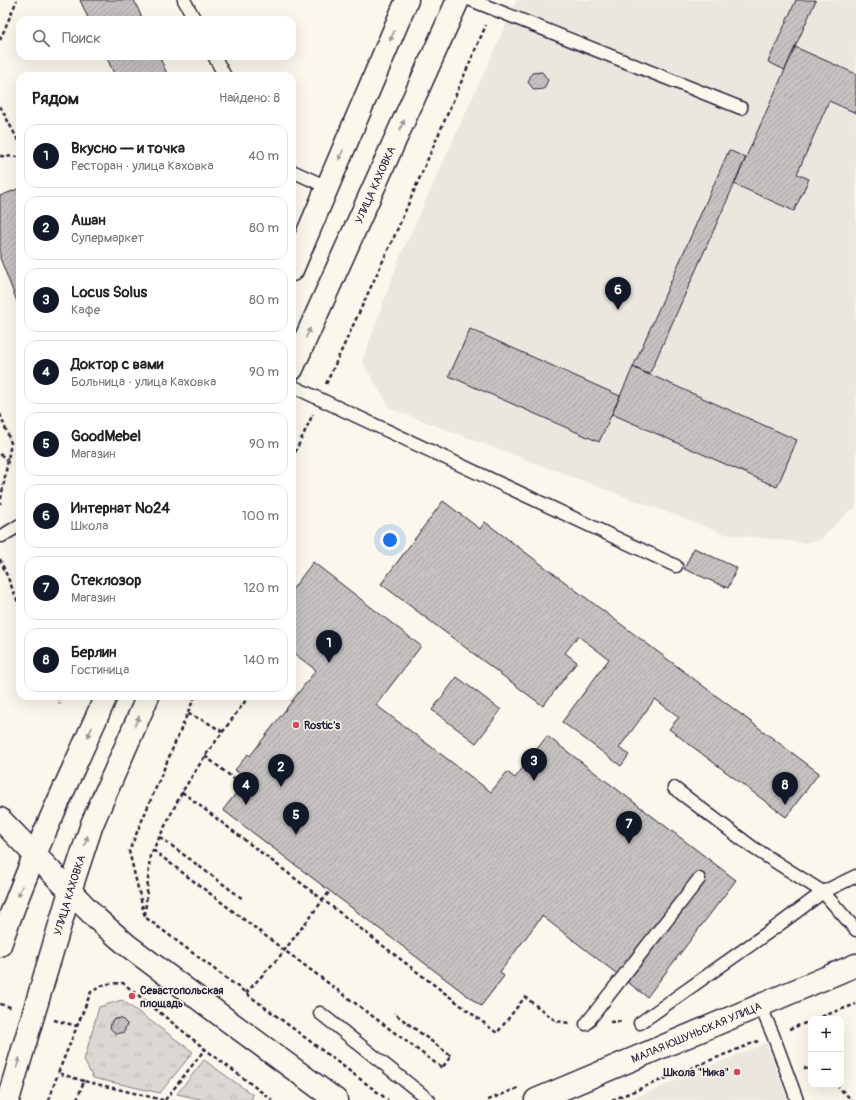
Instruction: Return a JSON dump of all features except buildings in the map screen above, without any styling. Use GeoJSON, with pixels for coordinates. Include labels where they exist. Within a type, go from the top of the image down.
{"type":"FeatureCollection","features":[{"type":"Feature","properties":{"kind":"main road"},"geometry":{"type":"LineString","coordinates":[[296,261],[407,0]]}},
{"type":"Feature","properties":{"kind":"main road","name":"УЛИЦА КАХОВКА"},"geometry":{"type":"LineString","coordinates":[[296,360],[458,0]]}},
{"type":"Feature","properties":{"kind":"main road"},"geometry":{"type":"LineString","coordinates":[[0,945],[12,910],[35,855],[104,700]]}},
{"type":"Feature","properties":{"kind":"main road","name":"УЛИЦА КАХОВКА"},"geometry":{"type":"LineString","coordinates":[[8,1100],[70,891],[92,824],[146,700]]}},
{"type":"Feature","properties":{"kind":"main road"},"geometry":{"type":"LineString","coordinates":[[0,819],[97,919],[127,945],[336,1100]]}},
{"type":"Feature","properties":{"kind":"main road","name":"МАЛАЯ ЮШУНЬСКАЯ УЛИЦА"},"geometry":{"type":"LineString","coordinates":[[536,1100],[856,964]]}},
{"type":"Feature","properties":{"kind":"lane"},"geometry":{"type":"LineString","coordinates":[[184,0],[193,16]]}},
{"type":"Feature","properties":{"kind":"lane"},"geometry":{"type":"LineString","coordinates":[[471,0],[741,108]]}},
{"type":"Feature","properties":{"kind":"lane"},"geometry":{"type":"LineString","coordinates":[[216,60],[223,72]]}},
{"type":"Feature","properties":{"kind":"lane"},"geometry":{"type":"LineString","coordinates":[[296,173],[327,187]]}},
{"type":"Feature","properties":{"kind":"lane"},"geometry":{"type":"LineString","coordinates":[[296,388],[676,566]]}},
{"type":"Feature","properties":{"kind":"lane"},"geometry":{"type":"LineString","coordinates":[[2,536],[16,527]]}},
{"type":"Feature","properties":{"kind":"lane"},"geometry":{"type":"LineString","coordinates":[[674,788],[752,847],[823,892],[856,930]]}},
{"type":"Feature","properties":{"kind":"lane"},"geometry":{"type":"LineString","coordinates":[[640,1023],[823,892],[856,876]]}},
{"type":"Feature","properties":{"kind":"lane"},"geometry":{"type":"LineString","coordinates":[[586,1024],[699,879]]}},
{"type":"Feature","properties":{"kind":"lane"},"geometry":{"type":"LineString","coordinates":[[760,1005],[798,1100]]}},
{"type":"Feature","properties":{"kind":"lane"},"geometry":{"type":"LineString","coordinates":[[320,1013],[429,1100]]}},
{"type":"Feature","properties":{"kind":"path"},"geometry":{"type":"LineString","coordinates":[[0,40],[17,0]]}},
{"type":"Feature","properties":{"kind":"path"},"geometry":{"type":"LineString","coordinates":[[296,451],[394,237],[493,9]]}},
{"type":"Feature","properties":{"kind":"path"},"geometry":{"type":"LineString","coordinates":[[0,106],[16,136]]}},
{"type":"Feature","properties":{"kind":"path"},"geometry":{"type":"LineString","coordinates":[[0,156],[16,157]]}},
{"type":"Feature","properties":{"kind":"path"},"geometry":{"type":"LineString","coordinates":[[0,414],[11,443],[0,504]]}},
{"type":"Feature","properties":{"kind":"path"},"geometry":{"type":"LineString","coordinates":[[0,454],[8,460]]}},
{"type":"Feature","properties":{"kind":"path"},"geometry":{"type":"LineString","coordinates":[[0,559],[16,597]]}},
{"type":"Feature","properties":{"kind":"path"},"geometry":{"type":"LineString","coordinates":[[58,700],[60,704]]}},
{"type":"Feature","properties":{"kind":"path"},"geometry":{"type":"LineString","coordinates":[[193,700],[129,851],[145,917],[388,1100]]}},
{"type":"Feature","properties":{"kind":"path"},"geometry":{"type":"LineString","coordinates":[[145,917],[150,856],[182,792],[205,756],[246,700]]}},
{"type":"Feature","properties":{"kind":"path"},"geometry":{"type":"LineString","coordinates":[[188,714],[205,721],[223,732]]}},
{"type":"Feature","properties":{"kind":"path"},"geometry":{"type":"LineString","coordinates":[[205,756],[242,785]]}},
{"type":"Feature","properties":{"kind":"path"},"geometry":{"type":"LineString","coordinates":[[182,792],[497,1033],[525,997],[556,1021]]}},
{"type":"Feature","properties":{"kind":"path"},"geometry":{"type":"LineString","coordinates":[[160,837],[242,899]]}},
{"type":"Feature","properties":{"kind":"path"},"geometry":{"type":"LineString","coordinates":[[153,850],[442,1068],[451,1056],[394,1013]]}},
{"type":"Feature","properties":{"kind":"path"},"geometry":{"type":"LineString","coordinates":[[246,994],[284,950],[330,891]]}},
{"type":"Feature","properties":{"kind":"path"},"geometry":{"type":"LineString","coordinates":[[49,1100],[58,1073],[91,992],[105,984],[123,983],[205,1049],[272,1100]]}},
{"type":"Feature","properties":{"kind":"path"},"geometry":{"type":"LineString","coordinates":[[823,1016],[856,1004]]}},
{"type":"Feature","properties":{"kind":"path"},"geometry":{"type":"LineString","coordinates":[[56,1020],[77,1026]]}},
{"type":"Feature","properties":{"kind":"path"},"geometry":{"type":"LineString","coordinates":[[612,1100],[808,1022]]}},
{"type":"Feature","properties":{"kind":"path"},"geometry":{"type":"LineString","coordinates":[[58,1073],[84,1081],[164,1100],[205,1049]]}},
{"type":"Feature","properties":{"kind":"path"},"geometry":{"type":"LineString","coordinates":[[77,1100],[84,1081]]}},
{"type":"Feature","properties":{"kind":"path"},"geometry":{"type":"LineString","coordinates":[[839,1088],[852,1100]]}},
{"type":"Feature","properties":{"kind":"shaded area"},"geometry":{"type":"Polygon","coordinates":[[[517,0],[856,0],[856,508],[848,512],[820,540],[805,543],[725,534],[391,409],[362,362],[399,259],[517,0]]]}},
{"type":"Feature","properties":{"kind":"shaded area","name":"Школа \"Ника\""},"geometry":{"type":"Polygon","coordinates":[[[766,1043],[788,1100],[629,1100],[766,1043]]]}},
{"type":"Feature","properties":{"kind":"green space"},"geometry":{"type":"Polygon","coordinates":[[[122,1000],[193,1052],[160,1093],[93,1078],[84,1060],[99,1007],[122,1000]]]}},
{"type":"Feature","properties":{"kind":"green space"},"geometry":{"type":"Polygon","coordinates":[[[204,1060],[253,1095],[251,1100],[204,1100],[177,1094],[204,1060]]]}},
{"type":"Feature","properties":{"kind":"place","name":"Интернат №24"},"geometry":{"type":"Point","coordinates":[618,310]}},
{"type":"Feature","properties":{"kind":"place","name":"Вкусно — и точка"},"geometry":{"type":"Point","coordinates":[329,663]}},
{"type":"Feature","properties":{"kind":"place","name":"Rostic's"},"geometry":{"type":"Point","coordinates":[296,725]}},
{"type":"Feature","properties":{"kind":"place","name":"Locus Solus"},"geometry":{"type":"Point","coordinates":[534,781]}},
{"type":"Feature","properties":{"kind":"place","name":"Ашан"},"geometry":{"type":"Point","coordinates":[281,787]}},
{"type":"Feature","properties":{"kind":"place","name":"Доктор с вами"},"geometry":{"type":"Point","coordinates":[246,805]}},
{"type":"Feature","properties":{"kind":"place","name":"Берлин"},"geometry":{"type":"Point","coordinates":[785,805]}},
{"type":"Feature","properties":{"kind":"place","name":"GoodMebel"},"geometry":{"type":"Point","coordinates":[296,835]}},
{"type":"Feature","properties":{"kind":"place","name":"Стеклозор"},"geometry":{"type":"Point","coordinates":[629,844]}},
{"type":"Feature","properties":{"kind":"place","name":"Севастопольская площадь"},"geometry":{"type":"Point","coordinates":[132,996]}},
{"type":"Feature","properties":{"kind":"place","name":"Школа \"Ника\""},"geometry":{"type":"Point","coordinates":[737,1072]}}]}
